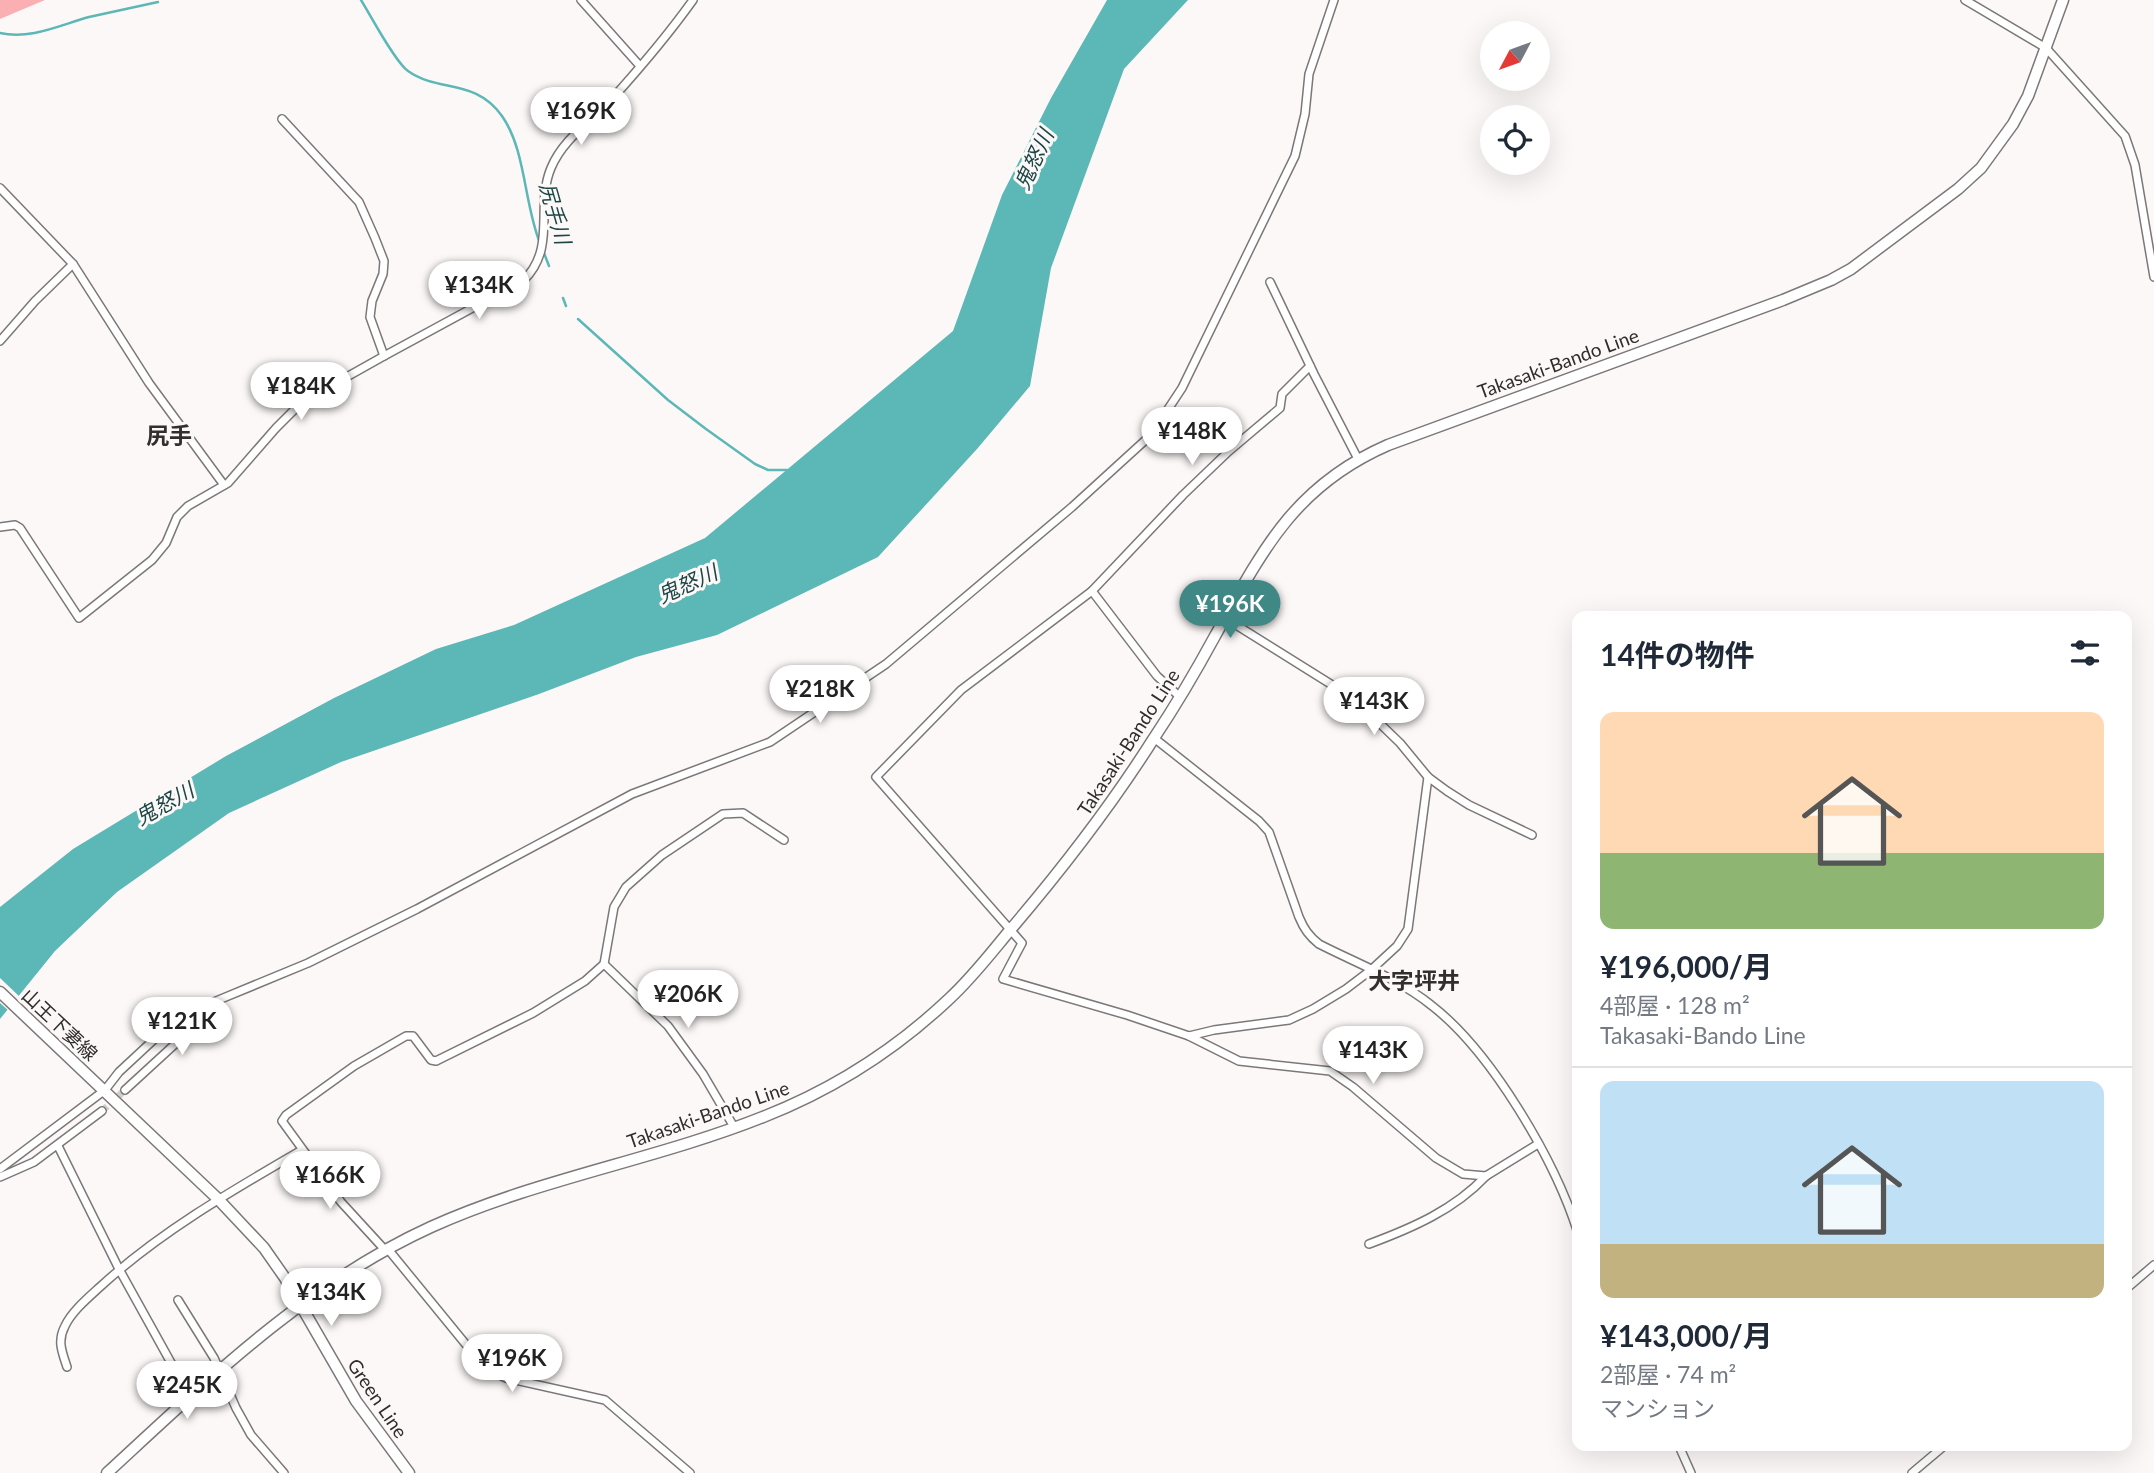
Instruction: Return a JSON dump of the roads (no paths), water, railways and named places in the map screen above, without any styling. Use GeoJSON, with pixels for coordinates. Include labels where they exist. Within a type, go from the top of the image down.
{"type":"FeatureCollection","features":[{"type":"Feature","properties":{"kind":"main road","name":"Takasaki-Bando Line"},"geometry":{"type":"LineString","coordinates":[[107,1473],[219,1371],[300,1304],[386,1249],[475,1210],[734,1127],[811,1096],[871,1062],[906,1037],[950,999],[1011,930],[1084,840],[1180,697],[1267,545],[1285,521],[1313,492],[1358,459],[1415,434],[1783,300],[1841,275],[1958,189],[1981,168],[2020,110],[2063,0]]}},
{"type":"Feature","properties":{"kind":"main road","name":"山王下妻線"},"geometry":{"type":"LineString","coordinates":[[0,992],[218,1199]]}},
{"type":"Feature","properties":{"kind":"main road","name":"Green Line"},"geometry":{"type":"LineString","coordinates":[[218,1199],[264,1248],[356,1401],[409,1473]]}},
{"type":"Feature","properties":{"kind":"street"},"geometry":{"type":"LineString","coordinates":[[581,0],[640,66]]}},
{"type":"Feature","properties":{"kind":"street"},"geometry":{"type":"LineString","coordinates":[[0,527],[20,528],[79,618],[152,560],[166,543],[172,524],[181,512],[236,475],[295,409],[311,397],[384,356],[512,288],[534,270],[543,241],[550,169],[570,138],[609,102],[692,0]]}},
{"type":"Feature","properties":{"kind":"street"},"geometry":{"type":"LineString","coordinates":[[0,1169],[104,1090],[119,1072],[162,1033],[216,1001],[309,963],[632,794],[769,742],[886,664],[1072,507],[1151,435],[1182,388],[1295,156],[1305,114],[1309,74],[1334,0]]}},
{"type":"Feature","properties":{"kind":"street"},"geometry":{"type":"LineString","coordinates":[[1965,0],[2046,48],[2124,136],[2135,165],[2154,277]]}},
{"type":"Feature","properties":{"kind":"street"},"geometry":{"type":"LineString","coordinates":[[282,119],[359,202],[375,238],[384,261],[383,274],[372,301],[370,317],[384,356]]}},
{"type":"Feature","properties":{"kind":"street"},"geometry":{"type":"LineString","coordinates":[[0,188],[74,264],[149,383],[223,485]]}},
{"type":"Feature","properties":{"kind":"street"},"geometry":{"type":"LineString","coordinates":[[0,341],[35,301],[74,264]]}},
{"type":"Feature","properties":{"kind":"street"},"geometry":{"type":"LineString","coordinates":[[1270,282],[1358,459]]}},
{"type":"Feature","properties":{"kind":"street"},"geometry":{"type":"LineString","coordinates":[[1310,366],[1282,394],[1280,408],[1201,478],[1091,591],[961,691],[876,777],[1022,943],[1003,979],[1189,1036],[1239,1061],[1330,1071],[1353,1087],[1436,1158],[1463,1174],[1486,1176]]}},
{"type":"Feature","properties":{"kind":"street"},"geometry":{"type":"LineString","coordinates":[[1091,591],[1140,656],[1180,697]]}},
{"type":"Feature","properties":{"kind":"street"},"geometry":{"type":"LineString","coordinates":[[1225,618],[1337,688],[1369,713],[1400,743],[1428,777],[1469,805],[1532,835]]}},
{"type":"Feature","properties":{"kind":"street"},"geometry":{"type":"LineString","coordinates":[[1154,738],[1259,821],[1269,832],[1303,929],[1310,937],[1430,1004],[1455,1026],[1489,1068],[1525,1120],[1564,1194],[1572,1216]]}},
{"type":"Feature","properties":{"kind":"street"},"geometry":{"type":"LineString","coordinates":[[1189,1036],[1289,1020],[1346,989],[1397,946],[1408,929],[1428,777]]}},
{"type":"Feature","properties":{"kind":"street"},"geometry":{"type":"LineString","coordinates":[[690,1473],[605,1400],[506,1378],[486,1369],[386,1249],[341,1202],[282,1121],[286,1115],[354,1066],[406,1036],[413,1036],[430,1060],[436,1060],[533,1013],[585,981],[604,964],[614,907],[626,887],[662,855],[723,814],[738,811],[784,841]]}},
{"type":"Feature","properties":{"kind":"street"},"geometry":{"type":"LineString","coordinates":[[604,964],[668,1026],[703,1074],[734,1127]]}},
{"type":"Feature","properties":{"kind":"street"},"geometry":{"type":"LineString","coordinates":[[125,1090],[198,1023],[216,1001]]}},
{"type":"Feature","properties":{"kind":"street"},"geometry":{"type":"LineString","coordinates":[[0,1177],[58,1146],[102,1111]]}},
{"type":"Feature","properties":{"kind":"street"},"geometry":{"type":"LineString","coordinates":[[1369,1244],[1398,1234],[1447,1210],[1472,1191],[1486,1176],[1538,1144]]}},
{"type":"Feature","properties":{"kind":"street"},"geometry":{"type":"LineString","coordinates":[[58,1146],[119,1269],[190,1397]]}},
{"type":"Feature","properties":{"kind":"street"},"geometry":{"type":"LineString","coordinates":[[67,1367],[59,1343],[65,1325],[87,1299],[119,1269],[218,1199],[302,1150]]}},
{"type":"Feature","properties":{"kind":"street"},"geometry":{"type":"LineString","coordinates":[[2132,1284],[2154,1265]]}},
{"type":"Feature","properties":{"kind":"street"},"geometry":{"type":"LineString","coordinates":[[178,1300],[214,1358],[251,1435],[284,1473]]}},
{"type":"Feature","properties":{"kind":"street"},"geometry":{"type":"LineString","coordinates":[[1681,1451],[1691,1473]]}},
{"type":"Feature","properties":{"kind":"street"},"geometry":{"type":"LineString","coordinates":[[1912,1473],[1938,1451]]}},
{"type":"Feature","properties":{"kind":"water","name":"鬼怒川"},"geometry":{"type":"Polygon","coordinates":[[[1107,0],[1188,0],[1124,69],[1051,268],[1030,386],[977,449],[878,557],[717,635],[636,657],[539,694],[341,762],[229,813],[117,892],[55,951],[0,1019],[0,907],[73,849],[226,756],[334,698],[436,649],[514,625],[705,538],[953,331],[1002,195],[1051,98],[1107,0]]]}},
{"type":"Feature","properties":{"kind":"waterway","name":"尻手川"},"geometry":{"type":"LineString","coordinates":[[361,0],[390,49],[408,71],[420,78],[480,96],[502,116],[516,145],[540,243]]}},
{"type":"Feature","properties":{"kind":"waterway","name":"尻手川"},"geometry":{"type":"LineString","coordinates":[[0,33],[34,33],[89,17],[158,2]]}},
{"type":"Feature","properties":{"kind":"waterway","name":"尻手川"},"geometry":{"type":"LineString","coordinates":[[544,253],[549,266]]}},
{"type":"Feature","properties":{"kind":"waterway","name":"尻手川"},"geometry":{"type":"LineString","coordinates":[[563,298],[566,306]]}},
{"type":"Feature","properties":{"kind":"waterway","name":"尻手川"},"geometry":{"type":"LineString","coordinates":[[578,319],[668,400],[706,429],[755,464],[768,470],[787,470]]}},
{"type":"Feature","properties":{"kind":"tunnel"},"geometry":{"type":"LineString","coordinates":[[102,1111],[125,1090]]}},
{"type":"Feature","properties":{"kind":"district","name":"尻手"},"geometry":{"type":"Point","coordinates":[169,435]}},
{"type":"Feature","properties":{"kind":"district","name":"大字坪井"},"geometry":{"type":"Point","coordinates":[1414,980]}}]}
